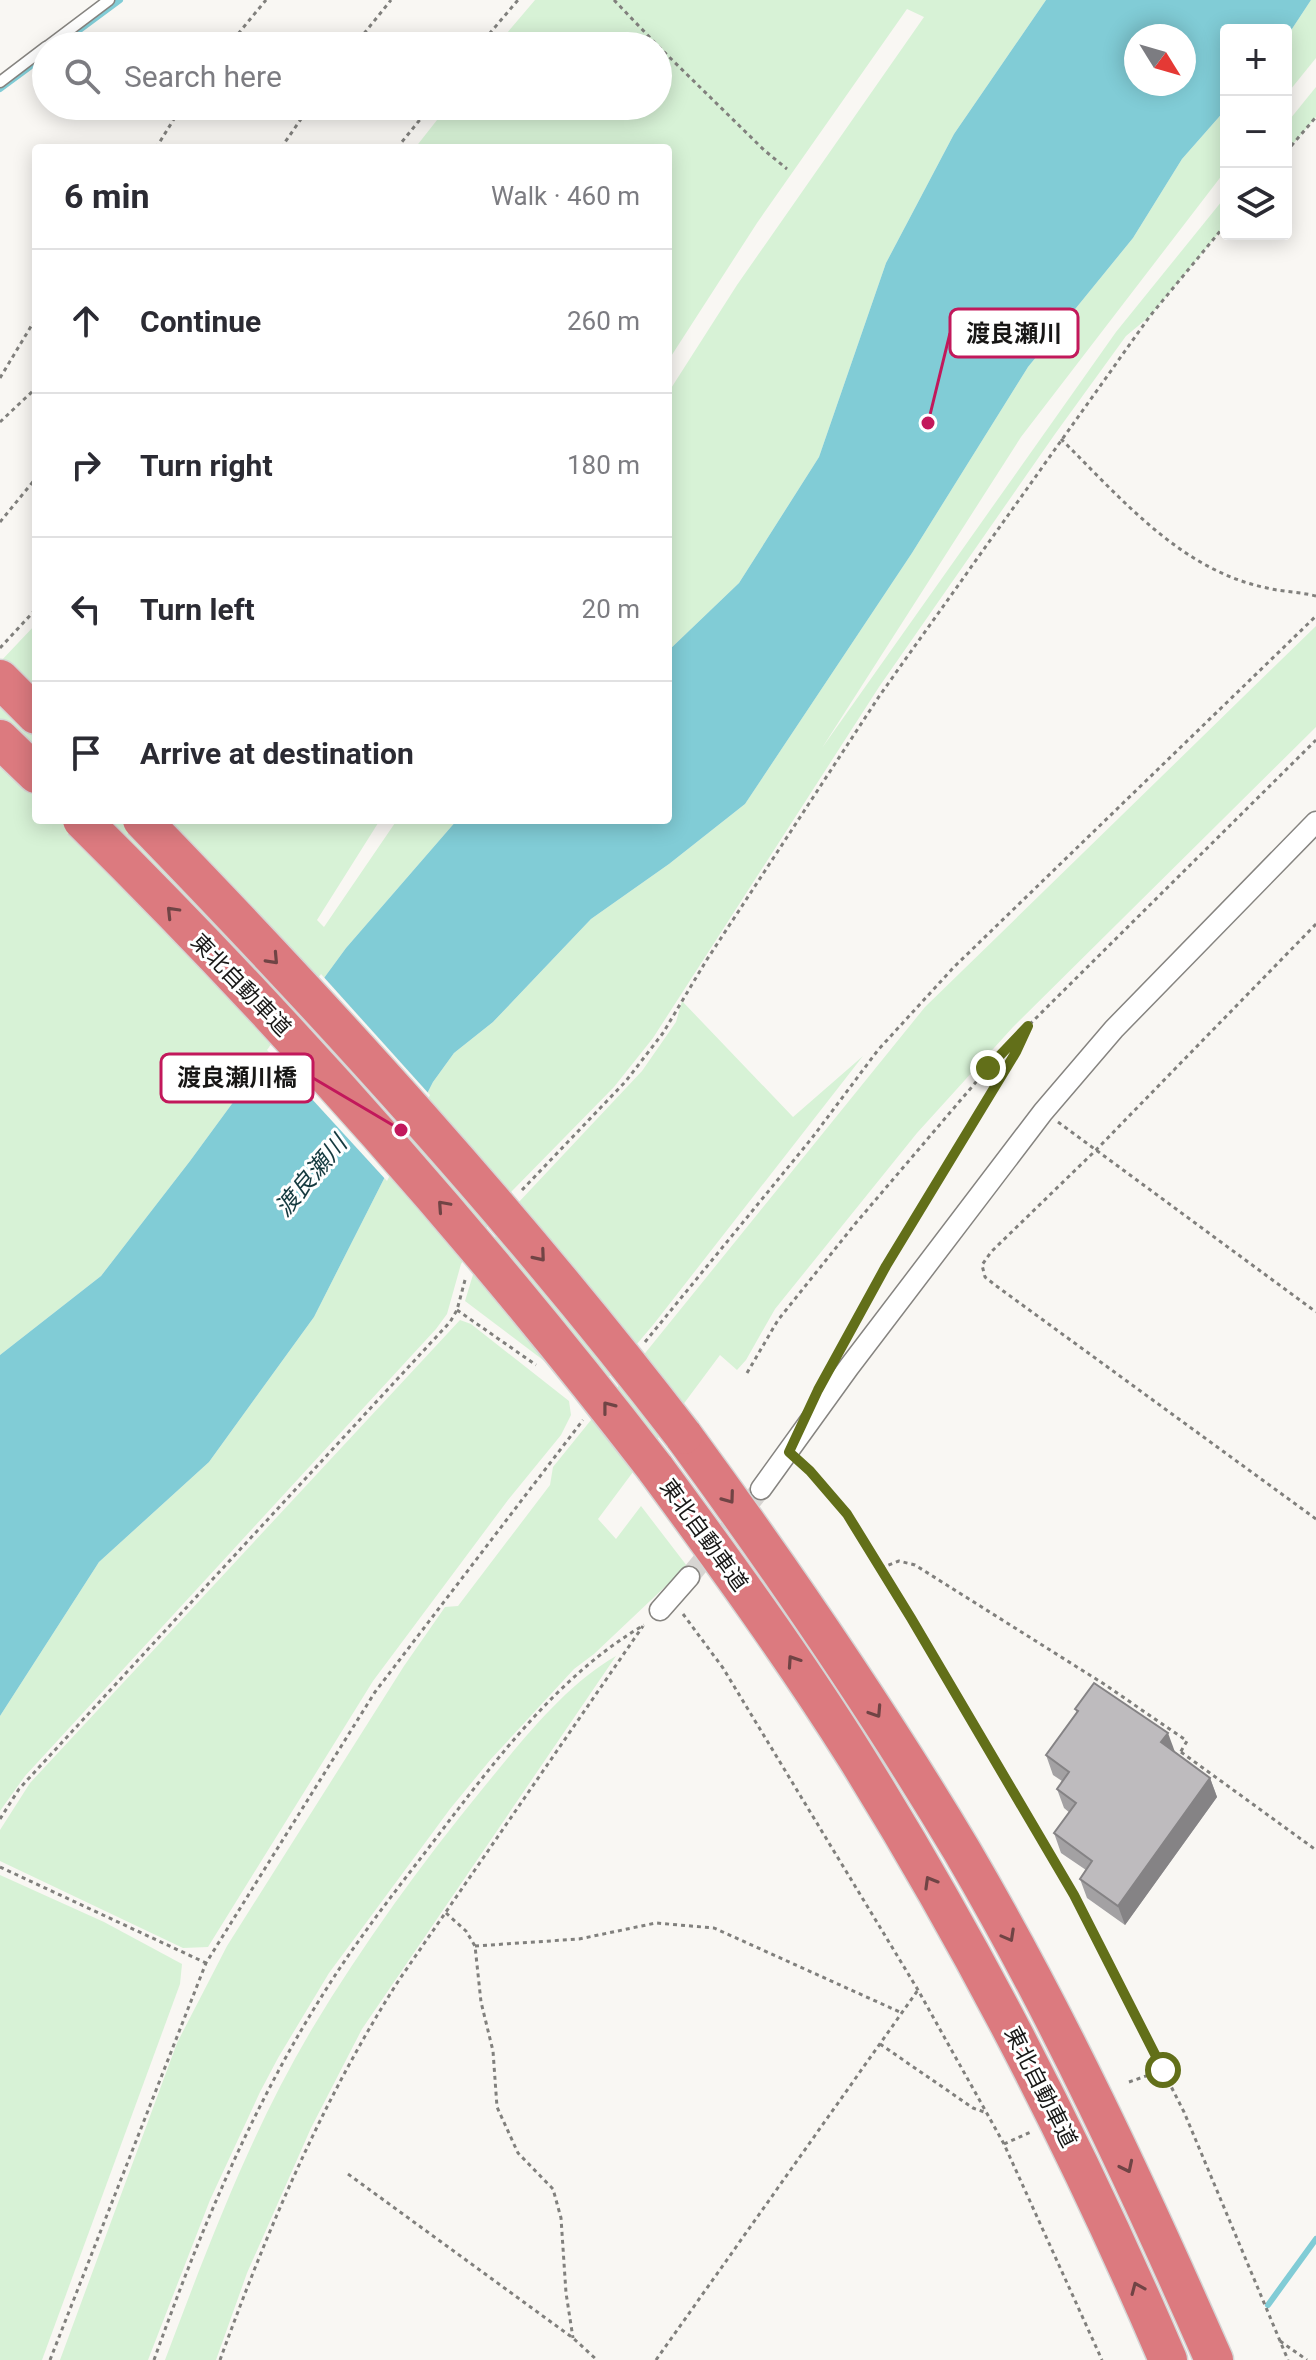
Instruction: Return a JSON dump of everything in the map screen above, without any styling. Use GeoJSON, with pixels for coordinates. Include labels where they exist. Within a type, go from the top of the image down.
{"type":"FeatureCollection","features":[{"type":"Feature","properties":{"kind":"highway"},"geometry":{"type":"LineString","coordinates":[[0,679],[32,711]]}},
{"type":"Feature","properties":{"kind":"highway"},"geometry":{"type":"LineString","coordinates":[[0,739],[32,770]]}},
{"type":"Feature","properties":{"kind":"highway","name":"東北自動車道"},"geometry":{"type":"LineString","coordinates":[[86,824],[305,1052],[454,1218],[567,1353],[741,1585],[856,1757],[927,1877],[1045,2092],[1118,2244],[1168,2360]]}},
{"type":"Feature","properties":{"kind":"highway","name":"東北自動車道"},"geometry":{"type":"LineString","coordinates":[[146,824],[483,1188],[597,1323],[683,1435],[830,1641],[963,1853],[1079,2068],[1152,2218],[1214,2360]]}},
{"type":"Feature","properties":{"kind":"street"},"geometry":{"type":"LineString","coordinates":[[761,1489],[849,1367],[1043,1112],[1114,1029],[1316,822]]}},
{"type":"Feature","properties":{"kind":"street"},"geometry":{"type":"LineString","coordinates":[[666,1604],[689,1577]]}},
{"type":"Feature","properties":{"kind":"lane"},"geometry":{"type":"LineString","coordinates":[[67,32],[109,0]]}},
{"type":"Feature","properties":{"kind":"lane"},"geometry":{"type":"LineString","coordinates":[[0,82],[32,58]]}},
{"type":"Feature","properties":{"kind":"path"},"geometry":{"type":"LineString","coordinates":[[240,32],[266,0]]}},
{"type":"Feature","properties":{"kind":"path"},"geometry":{"type":"LineString","coordinates":[[365,32],[391,0]]}},
{"type":"Feature","properties":{"kind":"path"},"geometry":{"type":"LineString","coordinates":[[491,32],[518,0]]}},
{"type":"Feature","properties":{"kind":"path"},"geometry":{"type":"LineString","coordinates":[[614,0],[645,32]]}},
{"type":"Feature","properties":{"kind":"path"},"geometry":{"type":"LineString","coordinates":[[672,60],[787,169]]}},
{"type":"Feature","properties":{"kind":"path"},"geometry":{"type":"LineString","coordinates":[[1292,145],[1316,117]]}},
{"type":"Feature","properties":{"kind":"path"},"geometry":{"type":"LineString","coordinates":[[158,144],[173,120]]}},
{"type":"Feature","properties":{"kind":"path"},"geometry":{"type":"LineString","coordinates":[[284,144],[300,120]]}},
{"type":"Feature","properties":{"kind":"path"},"geometry":{"type":"LineString","coordinates":[[400,144],[420,120]]}},
{"type":"Feature","properties":{"kind":"path"},"geometry":{"type":"LineString","coordinates":[[518,1193],[626,1081],[663,1033],[706,961],[880,695],[1150,316],[1220,231]]}},
{"type":"Feature","properties":{"kind":"path"},"geometry":{"type":"LineString","coordinates":[[0,378],[32,325]]}},
{"type":"Feature","properties":{"kind":"path"},"geometry":{"type":"LineString","coordinates":[[0,422],[32,392]]}},
{"type":"Feature","properties":{"kind":"path"},"geometry":{"type":"LineString","coordinates":[[1061,438],[1157,534],[1192,556],[1222,573],[1266,588],[1316,596]]}},
{"type":"Feature","properties":{"kind":"path"},"geometry":{"type":"LineString","coordinates":[[0,522],[32,483]]}},
{"type":"Feature","properties":{"kind":"path"},"geometry":{"type":"LineString","coordinates":[[0,648],[32,613]]}},
{"type":"Feature","properties":{"kind":"path"},"geometry":{"type":"LineString","coordinates":[[747,1373],[778,1320],[988,1068],[1316,740]]}},
{"type":"Feature","properties":{"kind":"path"},"geometry":{"type":"LineString","coordinates":[[1316,924],[1096,1150],[991,1252],[982,1265],[985,1277],[1316,1519]]}},
{"type":"Feature","properties":{"kind":"path"},"geometry":{"type":"LineString","coordinates":[[848,1335],[886,1266],[1016,1052],[1028,1026]]}},
{"type":"Feature","properties":{"kind":"path"},"geometry":{"type":"LineString","coordinates":[[1043,1112],[1316,1312]]}},
{"type":"Feature","properties":{"kind":"path"},"geometry":{"type":"LineString","coordinates":[[0,1819],[19,1789],[441,1332],[457,1310],[465,1279]]}},
{"type":"Feature","properties":{"kind":"path"},"geometry":{"type":"LineString","coordinates":[[457,1310],[544,1371]]}},
{"type":"Feature","properties":{"kind":"path"},"geometry":{"type":"LineString","coordinates":[[789,1452],[847,1514],[1001,1767],[1074,1895],[1163,2070],[1208,2168],[1288,2360]]}},
{"type":"Feature","properties":{"kind":"path"},"geometry":{"type":"LineString","coordinates":[[881,1568],[899,1561],[915,1565],[1104,1684],[1187,1741],[1172,1764]]}},
{"type":"Feature","properties":{"kind":"path"},"geometry":{"type":"LineString","coordinates":[[220,2360],[260,2252],[335,2088],[384,2003],[644,1625],[666,1604],[723,1668],[918,1990],[1004,2144],[1102,2360]]}},
{"type":"Feature","properties":{"kind":"path"},"geometry":{"type":"LineString","coordinates":[[154,2360],[186,2273],[247,2134],[279,2069],[333,1977],[497,1760],[594,1660],[615,1642],[644,1625]]}},
{"type":"Feature","properties":{"kind":"path"},"geometry":{"type":"LineString","coordinates":[[1181,1752],[1316,1850]]}},
{"type":"Feature","properties":{"kind":"path"},"geometry":{"type":"LineString","coordinates":[[0,1867],[206,1963]]}},
{"type":"Feature","properties":{"kind":"path"},"geometry":{"type":"LineString","coordinates":[[1074,1895],[1084,1888]]}},
{"type":"Feature","properties":{"kind":"path"},"geometry":{"type":"LineString","coordinates":[[446,1913],[466,1931],[475,1946],[481,2002],[493,2051],[497,2107],[518,2153],[553,2189],[561,2218],[566,2293],[573,2338]]}},
{"type":"Feature","properties":{"kind":"path"},"geometry":{"type":"LineString","coordinates":[[475,1946],[579,1939],[656,1923],[714,1928],[902,2013]]}},
{"type":"Feature","properties":{"kind":"path"},"geometry":{"type":"LineString","coordinates":[[656,2360],[918,1990]]}},
{"type":"Feature","properties":{"kind":"path"},"geometry":{"type":"LineString","coordinates":[[880,2044],[973,2108],[987,2113]]}},
{"type":"Feature","properties":{"kind":"path"},"geometry":{"type":"LineString","coordinates":[[1129,2082],[1163,2070]]}},
{"type":"Feature","properties":{"kind":"path"},"geometry":{"type":"LineString","coordinates":[[1004,2144],[1033,2131]]}},
{"type":"Feature","properties":{"kind":"path"},"geometry":{"type":"LineString","coordinates":[[348,2174],[573,2338],[597,2360]]}},
{"type":"Feature","properties":{"kind":"path"},"geometry":{"type":"LineString","coordinates":[[1280,2341],[1307,2360]]}},
{"type":"Feature","properties":{"kind":"green space"},"geometry":{"type":"Polygon","coordinates":[[[535,0],[1046,0],[954,134],[886,263],[819,457],[739,583],[672,647],[672,387],[737,285],[924,17],[907,9],[757,223],[672,355],[672,144],[418,144],[437,120],[672,120],[672,32],[508,32],[535,0]]]}},
{"type":"Feature","properties":{"kind":"green space"},"geometry":{"type":"Polygon","coordinates":[[[1311,0],[1316,0],[1316,58],[1292,88],[1292,29],[1311,0]]]}},
{"type":"Feature","properties":{"kind":"green space"},"geometry":{"type":"Polygon","coordinates":[[[1316,87],[1316,117],[1292,145],[1292,117],[1316,87]]]}},
{"type":"Feature","properties":{"kind":"green space"},"geometry":{"type":"Polygon","coordinates":[[[1220,116],[1220,178],[1021,437],[822,748],[1116,332],[1220,203],[1220,231],[1150,316],[1126,336],[1055,434],[879,687],[653,1038],[614,1087],[512,1191],[461,1264],[447,1314],[436,1329],[25,1776],[0,1811],[0,1716],[99,1562],[209,1462],[314,1317],[433,1082],[454,1053],[493,1022],[591,919],[669,864],[745,804],[912,553],[1028,367],[1133,238],[1182,159],[1220,116]]]}},
{"type":"Feature","properties":{"kind":"green space"},"geometry":{"type":"Polygon","coordinates":[[[1316,626],[1316,727],[1013,1027],[917,1133],[775,1309],[746,1360],[737,1370],[720,1355],[598,1519],[616,1539],[641,1506],[687,1566],[574,1669],[491,1759],[450,1809],[329,1973],[260,2092],[210,2200],[148,2360],[60,2360],[177,2043],[227,1946],[404,1666],[445,1607],[458,1606],[550,1485],[553,1467],[925,1007],[1316,626]]]}},
{"type":"Feature","properties":{"kind":"green space"},"geometry":{"type":"Polygon","coordinates":[[[32,628],[32,824],[377,824],[317,920],[324,927],[394,824],[454,824],[346,948],[190,1161],[101,1276],[0,1355],[0,662],[32,628]]]}},
{"type":"Feature","properties":{"kind":"green space"},"geometry":{"type":"Polygon","coordinates":[[[682,1001],[793,1117],[863,1056],[653,1325],[592,1397],[465,1301],[475,1268],[517,1204],[642,1071],[676,1022],[682,1001]]]}},
{"type":"Feature","properties":{"kind":"green space"},"geometry":{"type":"Polygon","coordinates":[[[460,1320],[471,1324],[569,1401],[571,1415],[561,1435],[508,1500],[373,1681],[208,1947],[183,1948],[0,1861],[0,1830],[30,1783],[460,1320]]]}},
{"type":"Feature","properties":{"kind":"green space"},"geometry":{"type":"Polygon","coordinates":[[[616,1656],[362,2029],[311,2128],[247,2273],[216,2360],[165,2360],[250,2149],[290,2068],[331,1997],[415,1875],[513,1752],[579,1682],[616,1656]]]}},
{"type":"Feature","properties":{"kind":"green space"},"geometry":{"type":"Polygon","coordinates":[[[0,1875],[104,1922],[182,1964],[180,1984],[42,2360],[0,2360],[0,1875]]]}},
{"type":"Feature","properties":{"kind":"water"},"geometry":{"type":"Polygon","coordinates":[[[1046,0],[1311,0],[1292,29],[1292,24],[1220,24],[1220,116],[1182,159],[1133,238],[1028,367],[912,553],[745,804],[669,864],[591,919],[493,1022],[454,1053],[433,1082],[314,1317],[209,1462],[99,1562],[0,1716],[0,1355],[101,1276],[190,1161],[346,948],[454,824],[672,824],[672,647],[739,583],[819,457],[886,263],[954,134],[1046,0]]]}},
{"type":"Feature","properties":{"kind":"pier"},"geometry":{"type":"Polygon","coordinates":[[[321,974],[430,1095],[387,1181],[267,1050],[321,974]]]}},
{"type":"Feature","properties":{"kind":"building"},"geometry":{"type":"Polygon","coordinates":[[[1094,1683],[1168,1733],[1161,1742],[1210,1778],[1118,1906],[1080,1879],[1092,1861],[1054,1833],[1076,1803],[1057,1789],[1069,1772],[1046,1755],[1094,1683]]]}},
{"type":"Feature","properties":{"kind":"waterway"},"geometry":{"type":"LineString","coordinates":[[77,32],[120,0]]}},
{"type":"Feature","properties":{"kind":"waterway"},"geometry":{"type":"LineString","coordinates":[[0,89],[32,65]]}},
{"type":"Feature","properties":{"kind":"waterway"},"geometry":{"type":"LineString","coordinates":[[1268,2305],[1316,2239]]}},
{"type":"Feature","properties":{"kind":"tunnel"},"geometry":{"type":"LineString","coordinates":[[689,1577],[761,1489]]}},
{"type":"Feature","properties":{"kind":"place","name":"渡良瀬川"},"geometry":{"type":"Point","coordinates":[928,423]}},
{"type":"Feature","properties":{"kind":"place","name":"渡良瀬川橋"},"geometry":{"type":"Point","coordinates":[401,1130]}},
{"type":"Feature","properties":{"kind":"route"},"geometry":{"type":"LineString","coordinates":[[988,1068],[1028,1026],[1016,1052],[886,1266],[818,1390],[789,1452],[847,1514],[911,1618],[1074,1895],[1163,2070]]}}]}
